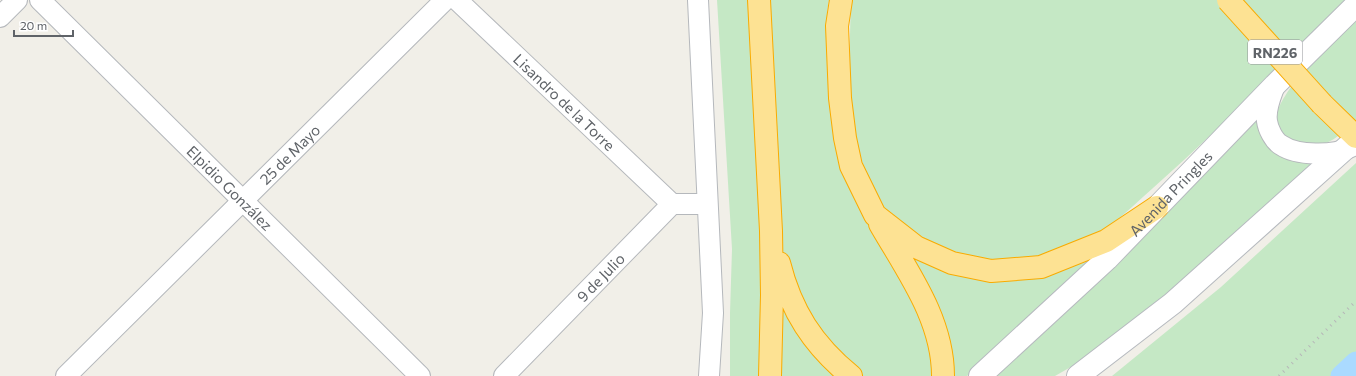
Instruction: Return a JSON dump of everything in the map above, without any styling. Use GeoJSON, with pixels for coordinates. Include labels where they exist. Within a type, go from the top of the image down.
{"type":"FeatureCollection","features":[{"type":"Feature","properties":{"kind":"highway"},"geometry":{"type":"LineString","coordinates":[[759,0],[771,231],[772,295],[770,376]]}},
{"type":"Feature","properties":{"kind":"highway"},"geometry":{"type":"LineString","coordinates":[[840,0],[837,26],[840,98],[845,138],[851,166],[875,215],[924,301],[938,336],[944,376]]}},
{"type":"Feature","properties":{"kind":"highway","name":"RN226"},"geometry":{"type":"LineString","coordinates":[[1228,0],[1322,104],[1354,142]]}},
{"type":"Feature","properties":{"kind":"highway"},"geometry":{"type":"LineString","coordinates":[[875,215],[916,247],[952,263],[991,271],[1041,267],[1106,241],[1157,207]]}},
{"type":"Feature","properties":{"kind":"highway"},"geometry":{"type":"LineString","coordinates":[[771,231],[781,272],[792,304],[808,331],[831,360],[851,376]]}},
{"type":"Feature","properties":{"kind":"main road","name":"Avenida Pringles"},"geometry":{"type":"LineString","coordinates":[[980,376],[1107,259],[1275,85],[1356,5]]}},
{"type":"Feature","properties":{"kind":"main road"},"geometry":{"type":"LineString","coordinates":[[1078,376],[1172,303],[1354,142]]}},
{"type":"Feature","properties":{"kind":"street"},"geometry":{"type":"LineString","coordinates":[[0,17],[17,0]]}},
{"type":"Feature","properties":{"kind":"street","name":"Elpidio González"},"geometry":{"type":"LineString","coordinates":[[40,0],[243,199],[420,376]]}},
{"type":"Feature","properties":{"kind":"street","name":"25 de Mayo"},"geometry":{"type":"LineString","coordinates":[[66,376],[445,0]]}},
{"type":"Feature","properties":{"kind":"street","name":"Lisandro de la Torre"},"geometry":{"type":"LineString","coordinates":[[457,0],[672,204]]}},
{"type":"Feature","properties":{"kind":"street"},"geometry":{"type":"LineString","coordinates":[[698,0],[713,313],[709,376]]}},
{"type":"Feature","properties":{"kind":"street"},"geometry":{"type":"LineString","coordinates":[[1275,85],[1268,105],[1267,121],[1272,135],[1280,145],[1298,152],[1313,153],[1354,142]]}},
{"type":"Feature","properties":{"kind":"street"},"geometry":{"type":"LineString","coordinates":[[672,204],[707,204]]}},
{"type":"Feature","properties":{"kind":"street","name":"9 de Julio"},"geometry":{"type":"LineString","coordinates":[[504,376],[672,204]]}},
{"type":"Feature","properties":{"kind":"green space"},"geometry":{"type":"Polygon","coordinates":[[[717,0],[753,0],[765,376],[730,376],[732,249],[717,0]]]}},
{"type":"Feature","properties":{"kind":"green space"},"geometry":{"type":"Polygon","coordinates":[[[766,0],[829,0],[827,12],[834,128],[929,330],[936,376],[862,376],[839,356],[813,326],[786,265],[777,229],[766,0]]]}},
{"type":"Feature","properties":{"kind":"green space"},"geometry":{"type":"Polygon","coordinates":[[[851,0],[1348,0],[1203,142],[1102,232],[1079,246],[1049,256],[1031,260],[995,261],[960,255],[943,248],[902,225],[886,211],[882,205],[870,183],[861,158],[855,133],[850,79],[851,0]]]}},
{"type":"Feature","properties":{"kind":"green space"},"geometry":{"type":"Polygon","coordinates":[[[1356,20],[1356,121],[1337,137],[1320,145],[1311,146],[1302,144],[1279,133],[1276,121],[1279,109],[1286,95],[1296,81],[1321,53],[1356,20]]]}},
{"type":"Feature","properties":{"kind":"green space"},"geometry":{"type":"Polygon","coordinates":[[[1260,116],[1314,162],[1173,289],[1083,360],[1055,376],[992,376],[1095,283],[1260,116]]]}},
{"type":"Feature","properties":{"kind":"green space"},"geometry":{"type":"Polygon","coordinates":[[[1356,163],[1356,376],[1112,376],[1221,287],[1356,163]]]}},
{"type":"Feature","properties":{"kind":"green space"},"geometry":{"type":"Polygon","coordinates":[[[908,254],[935,267],[1096,254],[967,376],[952,376],[908,254]]]}},
{"type":"Feature","properties":{"kind":"green space"},"geometry":{"type":"Polygon","coordinates":[[[780,293],[839,376],[778,376],[780,293]]]}},
{"type":"Feature","properties":{"kind":"waterway"},"geometry":{"type":"LineString","coordinates":[[1341,376],[1356,362]]}},
{"type":"Feature","properties":{"kind":"railway"},"geometry":{"type":"LineString","coordinates":[[1279,376],[1356,301]]}}]}
